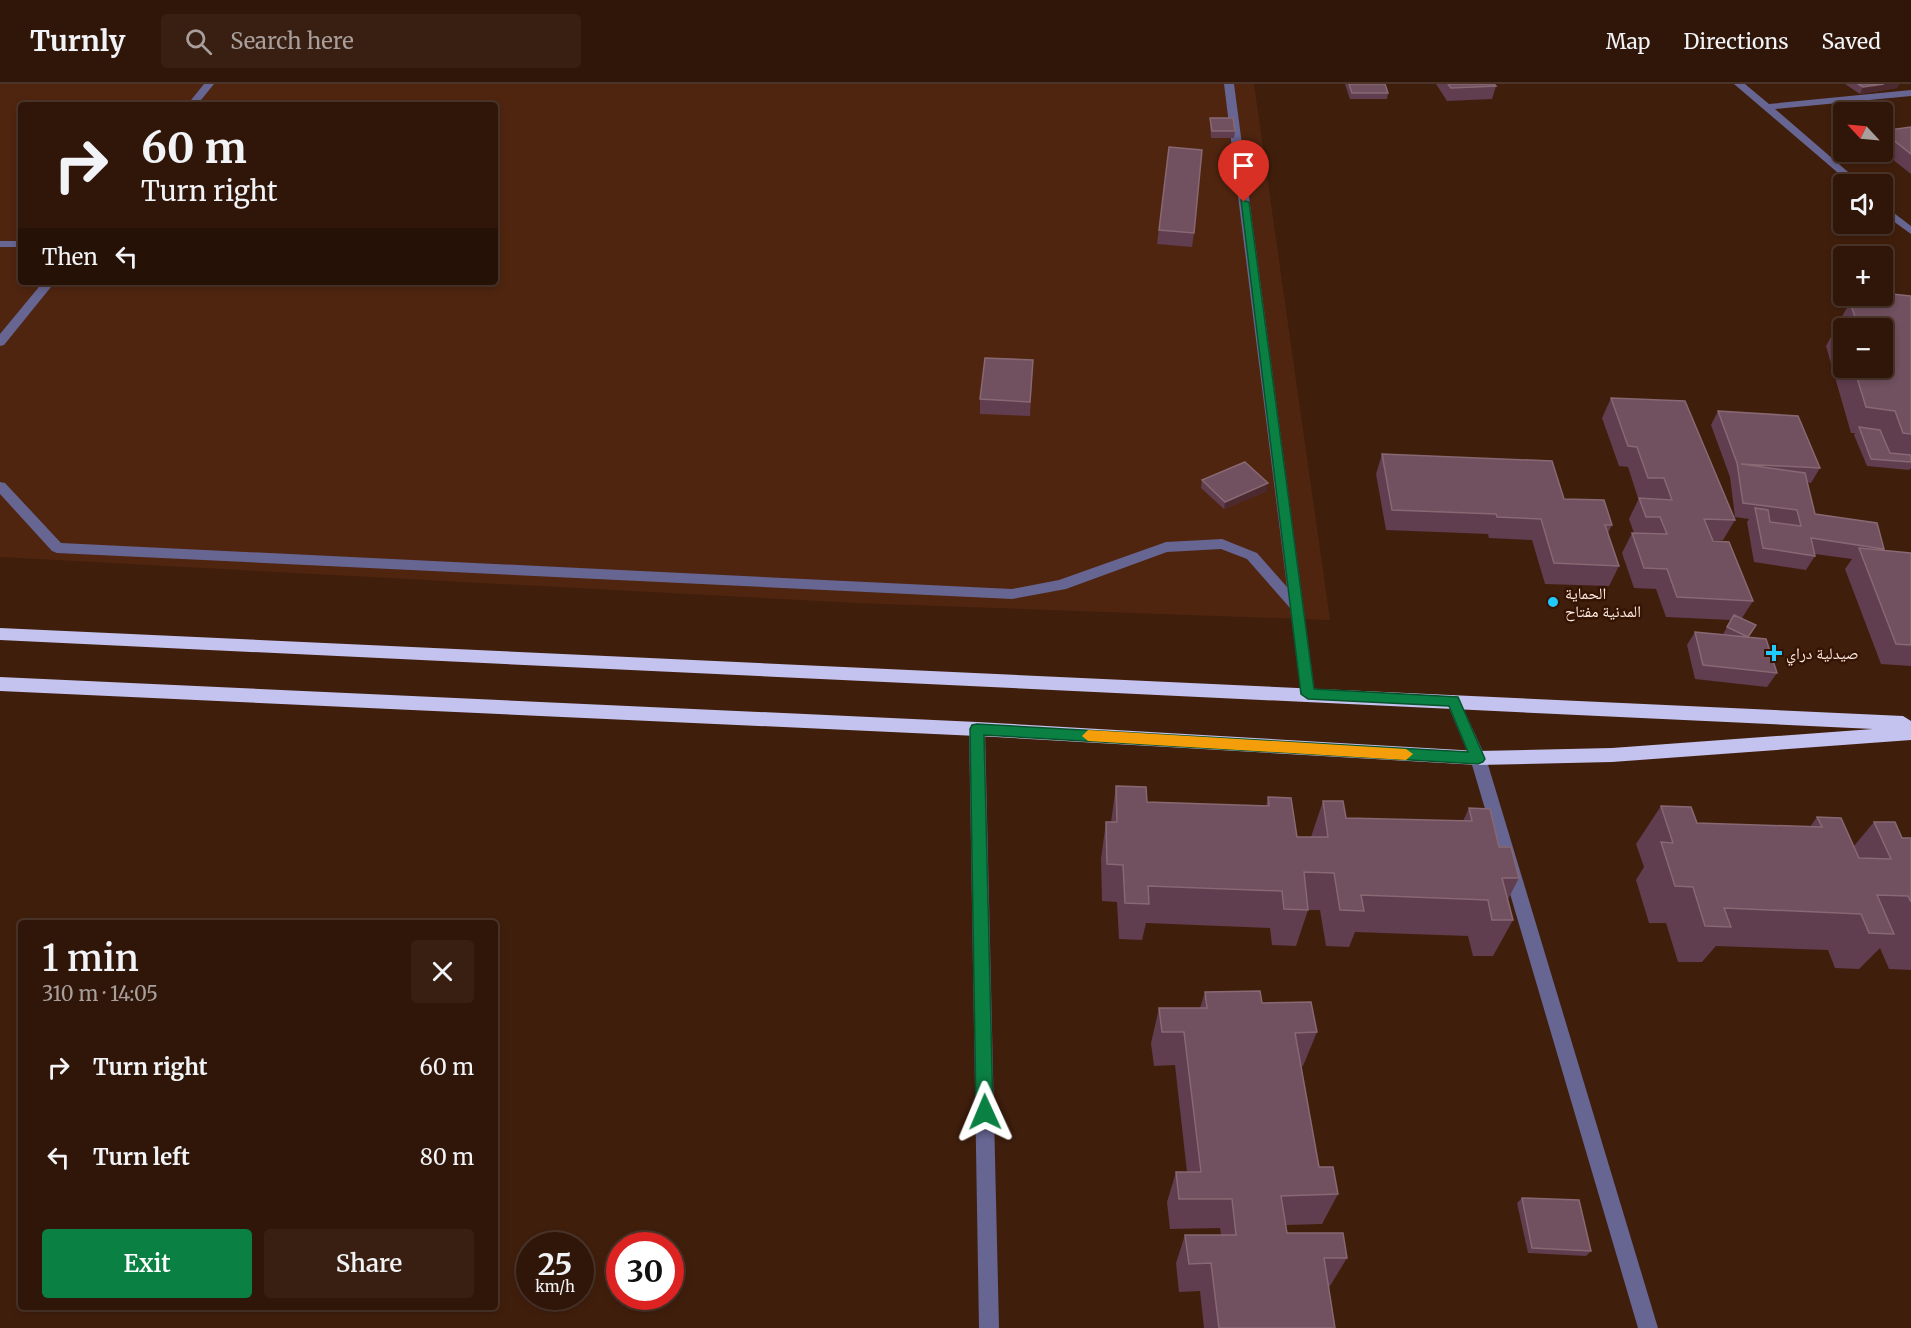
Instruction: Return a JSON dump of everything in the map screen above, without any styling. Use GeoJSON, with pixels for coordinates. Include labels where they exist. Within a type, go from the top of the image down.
{"type":"FeatureCollection","features":[{"type":"Feature","properties":{"kind":"highway"},"geometry":{"type":"LineString","coordinates":[[0,634],[1911,724]]}},
{"type":"Feature","properties":{"kind":"highway"},"geometry":{"type":"LineString","coordinates":[[0,684],[977,729],[1478,759],[1612,755],[1911,733]]}},
{"type":"Feature","properties":{"kind":"street"},"geometry":{"type":"LineString","coordinates":[[195,102],[210,84]]}},
{"type":"Feature","properties":{"kind":"street"},"geometry":{"type":"LineString","coordinates":[[1229,84],[1308,694]]}},
{"type":"Feature","properties":{"kind":"street"},"geometry":{"type":"LineString","coordinates":[[1739,84],[1845,174]]}},
{"type":"Feature","properties":{"kind":"street"},"geometry":{"type":"LineString","coordinates":[[1767,107],[1911,93]]}},
{"type":"Feature","properties":{"kind":"street"},"geometry":{"type":"LineString","coordinates":[[1893,216],[1911,231]]}},
{"type":"Feature","properties":{"kind":"street"},"geometry":{"type":"LineString","coordinates":[[0,244],[18,244]]}},
{"type":"Feature","properties":{"kind":"street"},"geometry":{"type":"LineString","coordinates":[[0,342],[47,285]]}},
{"type":"Feature","properties":{"kind":"street"},"geometry":{"type":"LineString","coordinates":[[0,486],[57,548],[1012,594],[1061,585],[1166,547],[1222,544],[1252,556],[1296,606]]}},
{"type":"Feature","properties":{"kind":"street"},"geometry":{"type":"LineString","coordinates":[[1454,701],[1478,759],[1648,1328]]}},
{"type":"Feature","properties":{"kind":"street"},"geometry":{"type":"LineString","coordinates":[[977,729],[989,1328]]}},
{"type":"Feature","properties":{"kind":"shaded area"},"geometry":{"type":"Polygon","coordinates":[[[0,84],[1254,84],[1330,620],[855,603],[0,557],[0,84]]]}},
{"type":"Feature","properties":{"kind":"building"},"geometry":{"type":"Polygon","coordinates":[[[1349,84],[1385,84],[1388,93],[1352,93],[1349,84]]]}},
{"type":"Feature","properties":{"kind":"building"},"geometry":{"type":"Polygon","coordinates":[[[1448,84],[1494,84],[1496,86],[1451,88],[1448,84]]]}},
{"type":"Feature","properties":{"kind":"building"},"geometry":{"type":"Polygon","coordinates":[[[1858,84],[1884,84],[1863,87],[1858,84]]]}},
{"type":"Feature","properties":{"kind":"building"},"geometry":{"type":"Polygon","coordinates":[[[1210,118],[1233,118],[1235,131],[1212,131],[1210,118]]]}},
{"type":"Feature","properties":{"kind":"building"},"geometry":{"type":"Polygon","coordinates":[[[1911,127],[1911,154],[1893,140],[1893,129],[1911,127]]]}},
{"type":"Feature","properties":{"kind":"building"},"geometry":{"type":"Polygon","coordinates":[[[1169,147],[1202,150],[1194,233],[1159,230],[1169,147]]]}},
{"type":"Feature","properties":{"kind":"building"},"geometry":{"type":"Polygon","coordinates":[[[1893,294],[1911,296],[1911,434],[1903,433],[1895,411],[1866,407],[1857,378],[1893,378],[1893,318],[1855,318],[1851,306],[1893,306],[1893,294]]]}},
{"type":"Feature","properties":{"kind":"building"},"geometry":{"type":"Polygon","coordinates":[[[985,358],[1033,360],[1030,402],[980,399],[985,358]]]}},
{"type":"Feature","properties":{"kind":"building"},"geometry":{"type":"Polygon","coordinates":[[[1611,398],[1685,401],[1735,520],[1704,519],[1713,541],[1729,542],[1753,601],[1677,597],[1667,569],[1644,568],[1632,533],[1667,534],[1660,517],[1646,517],[1639,498],[1672,500],[1664,478],[1648,478],[1637,447],[1628,446],[1611,398]]]}},
{"type":"Feature","properties":{"kind":"building"},"geometry":{"type":"Polygon","coordinates":[[[1718,411],[1798,416],[1820,468],[1741,464],[1805,473],[1815,514],[1877,523],[1884,549],[1811,538],[1815,556],[1763,548],[1755,508],[1768,510],[1770,522],[1801,526],[1797,510],[1743,503],[1737,463],[1718,411]]]}},
{"type":"Feature","properties":{"kind":"building"},"geometry":{"type":"Polygon","coordinates":[[[1859,427],[1880,430],[1890,453],[1911,455],[1911,462],[1871,459],[1859,427]]]}},
{"type":"Feature","properties":{"kind":"building"},"geometry":{"type":"Polygon","coordinates":[[[1382,454],[1552,461],[1564,499],[1604,500],[1612,525],[1605,525],[1619,566],[1554,563],[1541,519],[1497,517],[1496,514],[1392,510],[1382,454]]]}},
{"type":"Feature","properties":{"kind":"building"},"geometry":{"type":"Polygon","coordinates":[[[1245,462],[1268,483],[1225,502],[1202,480],[1245,462]]]}},
{"type":"Feature","properties":{"kind":"building"},"geometry":{"type":"Polygon","coordinates":[[[1859,548],[1911,553],[1911,645],[1896,644],[1859,548]]]}},
{"type":"Feature","properties":{"kind":"building"},"geometry":{"type":"Polygon","coordinates":[[[1734,615],[1756,625],[1748,637],[1727,627],[1734,615]]]}},
{"type":"Feature","properties":{"kind":"building"},"geometry":{"type":"Polygon","coordinates":[[[1695,632],[1766,639],[1777,673],[1703,665],[1695,632]]]}},
{"type":"Feature","properties":{"kind":"building"},"geometry":{"type":"Polygon","coordinates":[[[1116,786],[1146,787],[1147,802],[1269,806],[1268,797],[1291,798],[1297,837],[1328,837],[1323,801],[1343,801],[1346,818],[1472,821],[1469,808],[1490,809],[1499,847],[1511,847],[1519,878],[1502,878],[1513,920],[1492,920],[1488,900],[1361,895],[1364,911],[1340,910],[1334,873],[1304,872],[1308,910],[1284,909],[1282,891],[1148,886],[1149,904],[1125,903],[1123,865],[1107,864],[1106,822],[1117,822],[1116,786]]]}},
{"type":"Feature","properties":{"kind":"building"},"geometry":{"type":"Polygon","coordinates":[[[1661,806],[1691,807],[1697,823],[1822,827],[1817,817],[1841,818],[1859,858],[1891,859],[1874,822],[1895,822],[1902,838],[1911,838],[1911,902],[1908,896],[1877,895],[1894,934],[1869,933],[1861,914],[1724,908],[1731,927],[1705,926],[1693,887],[1675,886],[1661,842],[1673,843],[1661,806]]]}},
{"type":"Feature","properties":{"kind":"building"},"geometry":{"type":"Polygon","coordinates":[[[1260,991],[1262,1003],[1311,1002],[1317,1032],[1295,1033],[1319,1167],[1333,1167],[1338,1194],[1281,1196],[1287,1233],[1343,1233],[1347,1258],[1324,1258],[1335,1328],[1219,1328],[1211,1263],[1189,1264],[1185,1235],[1236,1235],[1232,1199],[1179,1199],[1176,1172],[1201,1172],[1184,1032],[1162,1032],[1159,1008],[1207,1008],[1205,992],[1260,991]]]}},
{"type":"Feature","properties":{"kind":"building"},"geometry":{"type":"Polygon","coordinates":[[[1522,1198],[1579,1200],[1591,1251],[1532,1248],[1522,1198]]]}},
{"type":"Feature","properties":{"kind":"slow traffic"},"geometry":{"type":"LineString","coordinates":[[1088,736],[1406,754]]}},
{"type":"Feature","properties":{"kind":"place","name":"الحماية المدنية مفتاح"},"geometry":{"type":"Point","coordinates":[1553,602]}},
{"type":"Feature","properties":{"kind":"place","name":"صيدلية دراي"},"geometry":{"type":"Point","coordinates":[1774,653]}},
{"type":"Feature","properties":{"kind":"route"},"geometry":{"type":"LineString","coordinates":[[985,1112],[977,729],[1478,759],[1454,701],[1308,694],[1244,202]]}}]}
